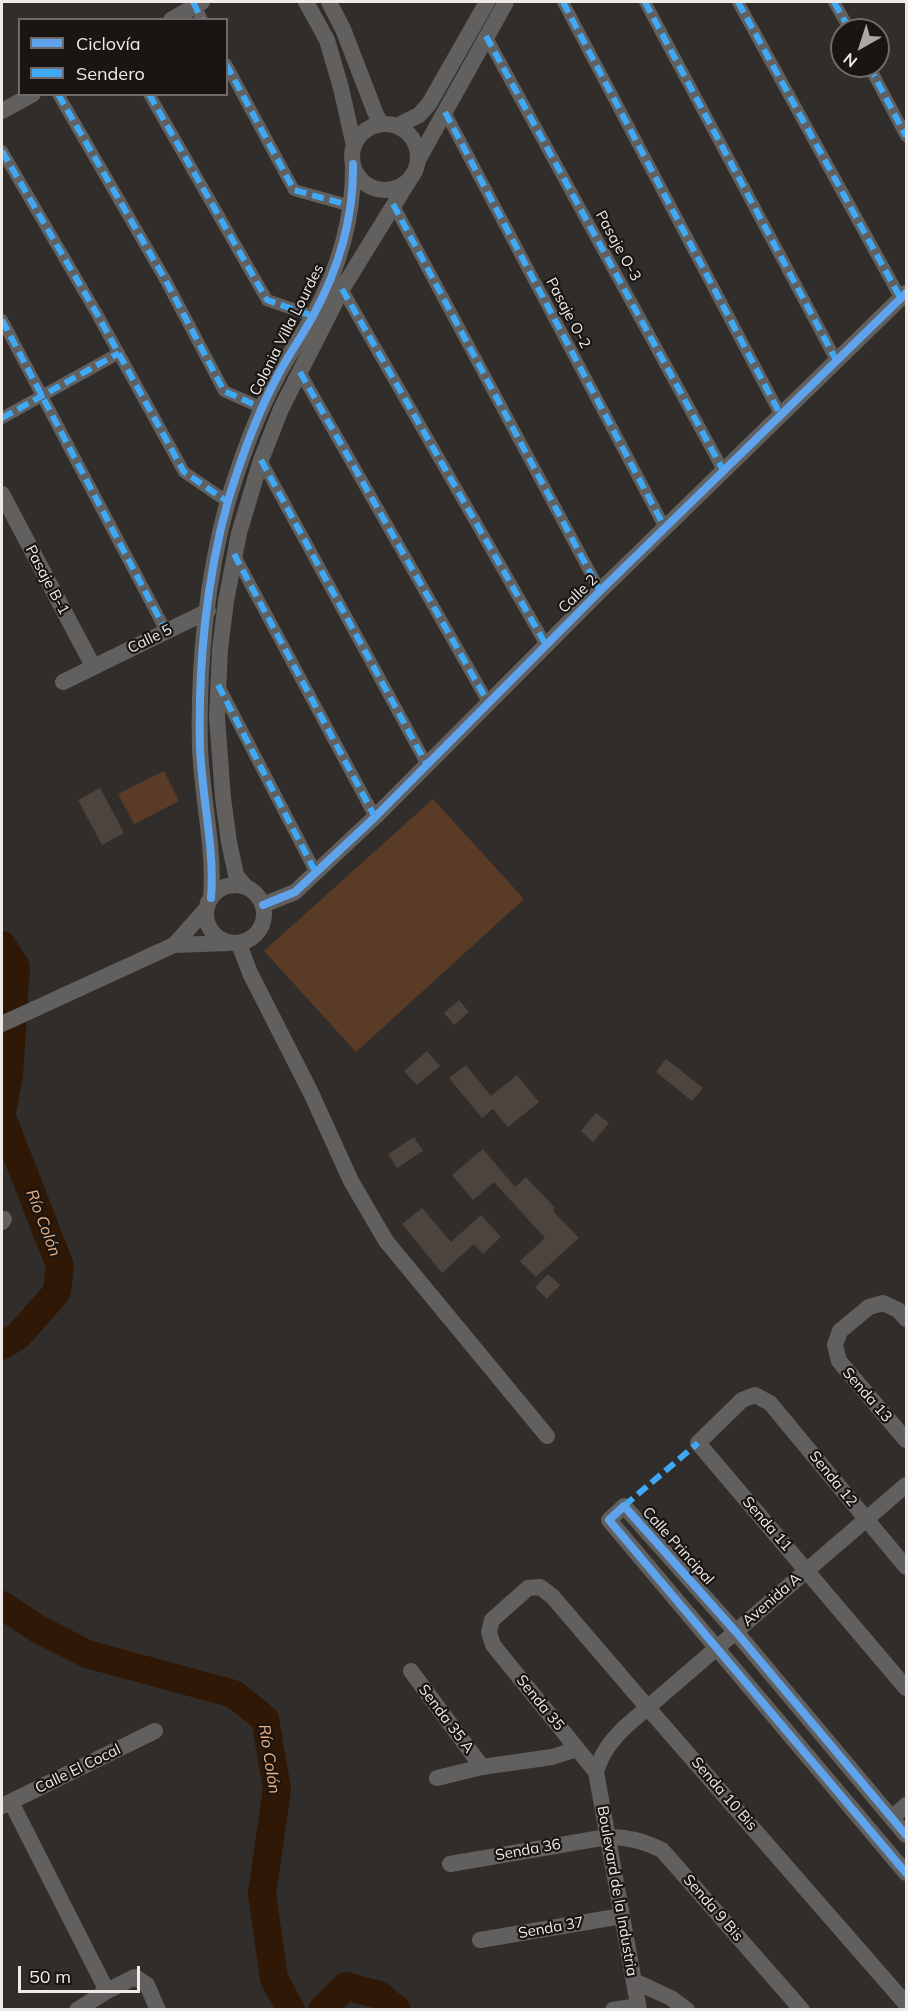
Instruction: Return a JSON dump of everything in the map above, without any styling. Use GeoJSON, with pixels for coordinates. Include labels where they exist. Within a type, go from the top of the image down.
{"type":"FeatureCollection","features":[{"type":"Feature","properties":{"kind":"street"},"geometry":{"type":"LineString","coordinates":[[306,2],[327,40],[341,88],[354,146],[353,164],[363,182],[373,188],[384,190],[396,188],[406,183],[416,167],[415,143],[411,136],[389,125],[375,112],[343,29],[329,2]]}},
{"type":"Feature","properties":{"kind":"street"},"geometry":{"type":"LineString","coordinates":[[354,146],[365,131],[418,115],[429,104],[487,2]]}},
{"type":"Feature","properties":{"kind":"street","name":"Colonia Villa Lourdes"},"geometry":{"type":"LineString","coordinates":[[244,886],[236,875],[223,798],[217,726],[220,649],[234,554],[247,504],[281,409],[342,289],[416,167],[506,2]]}},
{"type":"Feature","properties":{"kind":"street"},"geometry":{"type":"LineString","coordinates":[[562,2],[780,414]]}},
{"type":"Feature","properties":{"kind":"street"},"geometry":{"type":"LineString","coordinates":[[645,2],[836,360]]}},
{"type":"Feature","properties":{"kind":"street"},"geometry":{"type":"LineString","coordinates":[[738,2],[904,296]]}},
{"type":"Feature","properties":{"kind":"street"},"geometry":{"type":"LineString","coordinates":[[834,2],[843,18]]}},
{"type":"Feature","properties":{"kind":"street"},"geometry":{"type":"LineString","coordinates":[[175,18],[198,7]]}},
{"type":"Feature","properties":{"kind":"street","name":"Pasaje O-3"},"geometry":{"type":"LineString","coordinates":[[486,36],[723,470]]}},
{"type":"Feature","properties":{"kind":"street"},"geometry":{"type":"LineString","coordinates":[[228,68],[294,190],[351,206]]}},
{"type":"Feature","properties":{"kind":"street"},"geometry":{"type":"LineString","coordinates":[[875,78],[906,136]]}},
{"type":"Feature","properties":{"kind":"street"},"geometry":{"type":"LineString","coordinates":[[2,111],[29,96]]}},
{"type":"Feature","properties":{"kind":"street"},"geometry":{"type":"LineString","coordinates":[[59,96],[166,281],[224,391],[262,408]]}},
{"type":"Feature","properties":{"kind":"street"},"geometry":{"type":"LineString","coordinates":[[150,96],[267,300],[313,315]]}},
{"type":"Feature","properties":{"kind":"street","name":"Pasaje O-2"},"geometry":{"type":"LineString","coordinates":[[444,112],[665,528]]}},
{"type":"Feature","properties":{"kind":"street"},"geometry":{"type":"LineString","coordinates":[[2,151],[184,472],[228,502]]}},
{"type":"Feature","properties":{"kind":"street","name":"Colonia Villa Lourdes"},"geometry":{"type":"LineString","coordinates":[[209,903],[213,872],[200,748],[202,649],[212,580],[228,502],[262,408],[278,374],[313,315],[338,262],[351,206],[353,164]]}},
{"type":"Feature","properties":{"kind":"street"},"geometry":{"type":"LineString","coordinates":[[393,204],[600,591]]}},
{"type":"Feature","properties":{"kind":"street"},"geometry":{"type":"LineString","coordinates":[[342,289],[546,645]]}},
{"type":"Feature","properties":{"kind":"street","name":"Calle 2"},"geometry":{"type":"LineString","coordinates":[[263,905],[295,892],[375,817],[600,591],[904,296]]}},
{"type":"Feature","properties":{"kind":"street"},"geometry":{"type":"LineString","coordinates":[[2,320],[166,631]]}},
{"type":"Feature","properties":{"kind":"street"},"geometry":{"type":"LineString","coordinates":[[2,418],[118,353]]}},
{"type":"Feature","properties":{"kind":"street"},"geometry":{"type":"LineString","coordinates":[[300,372],[489,704]]}},
{"type":"Feature","properties":{"kind":"street"},"geometry":{"type":"LineString","coordinates":[[261,460],[427,765]]}},
{"type":"Feature","properties":{"kind":"street","name":"Pasaje B-1"},"geometry":{"type":"LineString","coordinates":[[2,494],[93,666]]}},
{"type":"Feature","properties":{"kind":"street"},"geometry":{"type":"LineString","coordinates":[[234,554],[375,817]]}},
{"type":"Feature","properties":{"kind":"street","name":"Calle 5"},"geometry":{"type":"LineString","coordinates":[[63,682],[208,611]]}},
{"type":"Feature","properties":{"kind":"street"},"geometry":{"type":"LineString","coordinates":[[218,685],[315,873]]}},
{"type":"Feature","properties":{"kind":"street"},"geometry":{"type":"LineString","coordinates":[[2,1024],[174,945],[249,941],[263,926],[265,915],[263,905],[253,891],[244,886],[226,886],[174,945]]}},
{"type":"Feature","properties":{"kind":"street"},"geometry":{"type":"LineString","coordinates":[[209,903],[206,920],[210,930],[218,938],[233,943],[250,973],[311,1093],[351,1181],[386,1241],[547,1436]]}},
{"type":"Feature","properties":{"kind":"street","name":"Senda 13"},"geometry":{"type":"LineString","coordinates":[[906,1319],[898,1310],[883,1303],[869,1307],[840,1331],[835,1345],[839,1362],[906,1440]]}},
{"type":"Feature","properties":{"kind":"street","name":"Senda 11"},"geometry":{"type":"LineString","coordinates":[[755,1395],[742,1400],[698,1443],[906,1688]]}},
{"type":"Feature","properties":{"kind":"street","name":"Senda 12"},"geometry":{"type":"LineString","coordinates":[[755,1395],[770,1403],[906,1567]]}},
{"type":"Feature","properties":{"kind":"street","name":"Avenida A"},"geometry":{"type":"LineString","coordinates":[[596,1772],[609,1744],[906,1485]]}},
{"type":"Feature","properties":{"kind":"street","name":"Calle Principal"},"geometry":{"type":"LineString","coordinates":[[906,1835],[736,1632],[624,1506],[609,1520],[906,1873]]}},
{"type":"Feature","properties":{"kind":"street","name":"Senda 35"},"geometry":{"type":"LineString","coordinates":[[540,1587],[528,1588],[492,1620],[489,1632],[493,1645],[596,1772]]}},
{"type":"Feature","properties":{"kind":"street","name":"Senda 10 Bis"},"geometry":{"type":"LineString","coordinates":[[540,1587],[552,1596],[906,2004]]}},
{"type":"Feature","properties":{"kind":"street","name":"Senda 35 A"},"geometry":{"type":"LineString","coordinates":[[411,1671],[482,1767]]}},
{"type":"Feature","properties":{"kind":"street","name":"Calle El Cocal"},"geometry":{"type":"LineString","coordinates":[[6,1804],[155,1731]]}},
{"type":"Feature","properties":{"kind":"street"},"geometry":{"type":"LineString","coordinates":[[437,1778],[482,1767],[552,1757],[577,1749]]}},
{"type":"Feature","properties":{"kind":"street","name":"Boulevard de la Industria"},"geometry":{"type":"LineString","coordinates":[[596,1772],[639,2008]]}},
{"type":"Feature","properties":{"kind":"street"},"geometry":{"type":"LineString","coordinates":[[6,1804],[107,1991]]}},
{"type":"Feature","properties":{"kind":"street"},"geometry":{"type":"LineString","coordinates":[[892,1818],[906,1805]]}},
{"type":"Feature","properties":{"kind":"street","name":"Senda 36"},"geometry":{"type":"LineString","coordinates":[[450,1864],[607,1837]]}},
{"type":"Feature","properties":{"kind":"street","name":"Senda 9 Bis"},"geometry":{"type":"LineString","coordinates":[[607,1837],[627,1837],[646,1842],[662,1850],[802,2010]]}},
{"type":"Feature","properties":{"kind":"street","name":"Senda 37"},"geometry":{"type":"LineString","coordinates":[[480,1941],[622,1916]]}},
{"type":"Feature","properties":{"kind":"street"},"geometry":{"type":"LineString","coordinates":[[77,2010],[135,1977],[147,1985],[158,2010]]}},
{"type":"Feature","properties":{"kind":"street"},"geometry":{"type":"LineString","coordinates":[[634,1982],[661,1993],[687,2010]]}},
{"type":"Feature","properties":{"kind":"street"},"geometry":{"type":"LineString","coordinates":[[613,2010],[639,2008]]}},
{"type":"Feature","properties":{"kind":"shaded area"},"geometry":{"type":"Polygon","coordinates":[[[164,771],[179,801],[134,824],[118,794],[164,771]]]}},
{"type":"Feature","properties":{"kind":"shaded area"},"geometry":{"type":"Polygon","coordinates":[[[433,799],[524,899],[356,1052],[264,951],[433,799]]]}},
{"type":"Feature","properties":{"kind":"building"},"geometry":{"type":"Polygon","coordinates":[[[100,788],[124,833],[102,845],[78,800],[100,788]]]}},
{"type":"Feature","properties":{"kind":"building"},"geometry":{"type":"Polygon","coordinates":[[[459,1000],[469,1012],[454,1025],[444,1013],[459,1000]]]}},
{"type":"Feature","properties":{"kind":"building"},"geometry":{"type":"Polygon","coordinates":[[[427,1051],[440,1066],[417,1085],[404,1071],[427,1051]]]}},
{"type":"Feature","properties":{"kind":"building"},"geometry":{"type":"Polygon","coordinates":[[[666,1059],[703,1088],[692,1101],[656,1072],[666,1059]]]}},
{"type":"Feature","properties":{"kind":"building"},"geometry":{"type":"Polygon","coordinates":[[[466,1065],[491,1096],[517,1075],[539,1102],[508,1127],[493,1109],[482,1118],[449,1078],[466,1065]]]}},
{"type":"Feature","properties":{"kind":"building"},"geometry":{"type":"Polygon","coordinates":[[[596,1113],[609,1123],[593,1142],[581,1131],[596,1113]]]}},
{"type":"Feature","properties":{"kind":"building"},"geometry":{"type":"Polygon","coordinates":[[[414,1137],[423,1151],[397,1168],[388,1154],[414,1137]]]}},
{"type":"Feature","properties":{"kind":"building"},"geometry":{"type":"Polygon","coordinates":[[[483,1149],[515,1187],[526,1177],[555,1208],[553,1211],[579,1238],[536,1277],[520,1261],[545,1238],[494,1182],[473,1200],[452,1175],[483,1149]]]}},
{"type":"Feature","properties":{"kind":"building"},"geometry":{"type":"Polygon","coordinates":[[[422,1208],[451,1242],[481,1215],[501,1237],[483,1254],[474,1244],[442,1273],[402,1224],[422,1208]]]}},
{"type":"Feature","properties":{"kind":"building"},"geometry":{"type":"Polygon","coordinates":[[[548,1274],[560,1285],[547,1299],[535,1287],[548,1274]]]}},
{"type":"Feature","properties":{"kind":"waterway","name":"Río Colón"},"geometry":{"type":"LineString","coordinates":[[2,945],[16,967],[9,1076],[2,1111]]}},
{"type":"Feature","properties":{"kind":"waterway","name":"Río Colón"},"geometry":{"type":"LineString","coordinates":[[2,1117],[60,1266],[57,1292],[18,1336],[2,1346]]}},
{"type":"Feature","properties":{"kind":"waterway","name":"Río Colón"},"geometry":{"type":"LineString","coordinates":[[2,1605],[38,1629],[87,1654],[234,1694],[265,1719],[277,1789],[262,1894],[274,1979],[291,2010]]}},
{"type":"Feature","properties":{"kind":"waterway","name":"Río Colón"},"geometry":{"type":"LineString","coordinates":[[322,2010],[346,1986],[379,1995],[397,2010]]}},
{"type":"Feature","properties":{"kind":"marked path"},"geometry":{"type":"LineString","coordinates":[[193,2],[201,18]]}},
{"type":"Feature","properties":{"kind":"marked path"},"geometry":{"type":"LineString","coordinates":[[563,2],[780,414]]}},
{"type":"Feature","properties":{"kind":"marked path"},"geometry":{"type":"LineString","coordinates":[[645,2],[836,360]]}},
{"type":"Feature","properties":{"kind":"marked path"},"geometry":{"type":"LineString","coordinates":[[738,2],[901,299]]}},
{"type":"Feature","properties":{"kind":"marked path"},"geometry":{"type":"LineString","coordinates":[[834,2],[843,18]]}},
{"type":"Feature","properties":{"kind":"marked path"},"geometry":{"type":"LineString","coordinates":[[486,36],[723,470]]}},
{"type":"Feature","properties":{"kind":"marked path"},"geometry":{"type":"LineString","coordinates":[[228,68],[294,190],[351,206]]}},
{"type":"Feature","properties":{"kind":"marked path"},"geometry":{"type":"LineString","coordinates":[[875,78],[906,136]]}},
{"type":"Feature","properties":{"kind":"marked path"},"geometry":{"type":"LineString","coordinates":[[59,96],[166,281],[224,391],[262,408]]}},
{"type":"Feature","properties":{"kind":"marked path"},"geometry":{"type":"LineString","coordinates":[[150,96],[267,300],[313,316]]}},
{"type":"Feature","properties":{"kind":"marked path"},"geometry":{"type":"LineString","coordinates":[[445,112],[665,528]]}},
{"type":"Feature","properties":{"kind":"marked path"},"geometry":{"type":"LineString","coordinates":[[2,151],[97,314],[184,472],[228,502]]}},
{"type":"Feature","properties":{"kind":"marked path"},"geometry":{"type":"LineString","coordinates":[[393,204],[600,591]]}},
{"type":"Feature","properties":{"kind":"marked path"},"geometry":{"type":"LineString","coordinates":[[342,289],[546,645]]}},
{"type":"Feature","properties":{"kind":"marked path"},"geometry":{"type":"LineString","coordinates":[[2,320],[166,631]]}},
{"type":"Feature","properties":{"kind":"marked path"},"geometry":{"type":"LineString","coordinates":[[2,418],[119,353]]}},
{"type":"Feature","properties":{"kind":"marked path"},"geometry":{"type":"LineString","coordinates":[[300,372],[489,704]]}},
{"type":"Feature","properties":{"kind":"marked path"},"geometry":{"type":"LineString","coordinates":[[261,460],[427,765]]}},
{"type":"Feature","properties":{"kind":"marked path"},"geometry":{"type":"LineString","coordinates":[[234,554],[375,817]]}},
{"type":"Feature","properties":{"kind":"marked path"},"geometry":{"type":"LineString","coordinates":[[218,685],[316,873]]}},
{"type":"Feature","properties":{"kind":"marked path"},"geometry":{"type":"LineString","coordinates":[[624,1506],[698,1443]]}},
{"type":"Feature","properties":{"kind":"cycle path"},"geometry":{"type":"LineString","coordinates":[[211,898],[210,842],[200,748],[200,687],[205,624],[214,561],[228,501],[256,421],[278,375],[322,298],[337,261],[348,223],[353,164]]}},
{"type":"Feature","properties":{"kind":"cycle path"},"geometry":{"type":"LineString","coordinates":[[263,905],[295,892],[375,817],[600,591],[906,293]]}},
{"type":"Feature","properties":{"kind":"cycle path"},"geometry":{"type":"LineString","coordinates":[[906,1835],[736,1632],[624,1506],[609,1520],[906,1873]]}}]}
